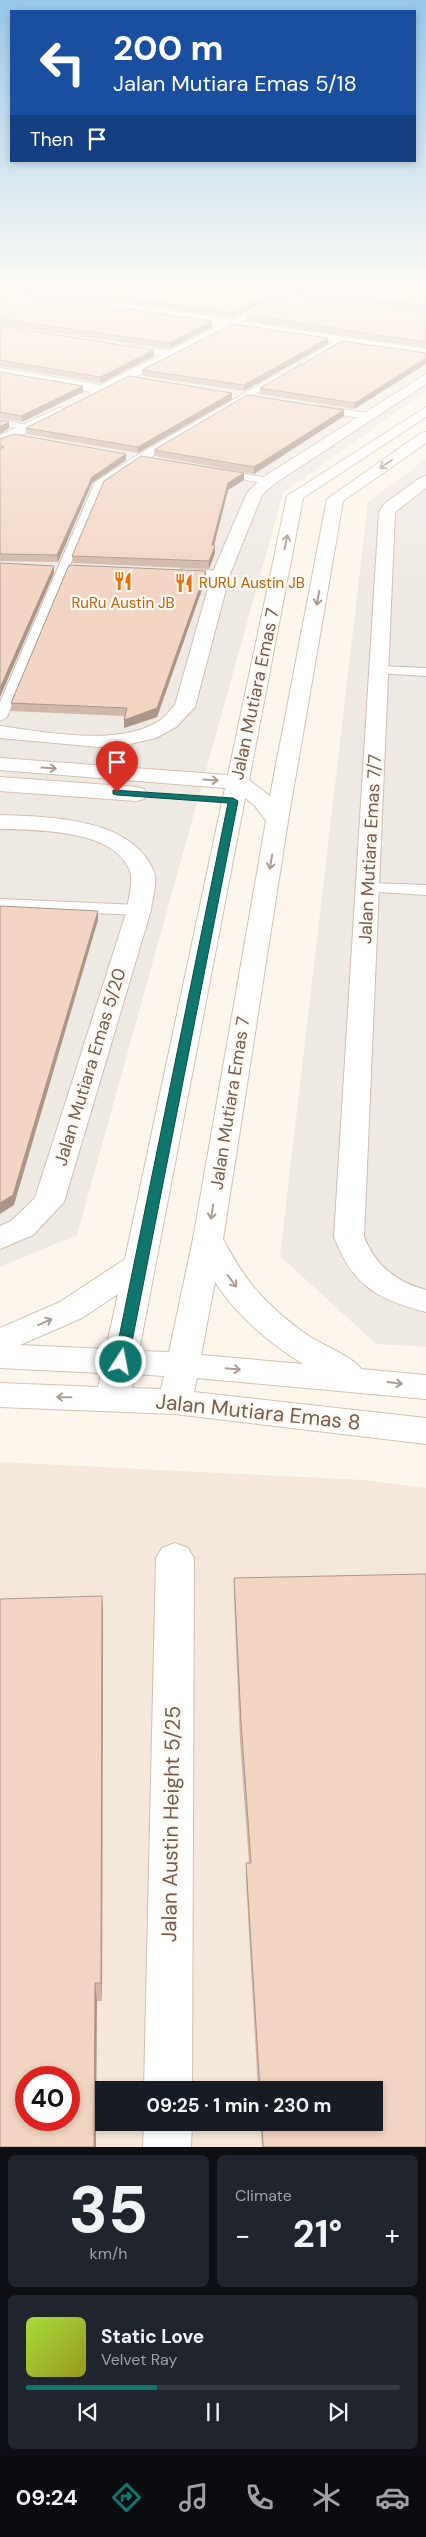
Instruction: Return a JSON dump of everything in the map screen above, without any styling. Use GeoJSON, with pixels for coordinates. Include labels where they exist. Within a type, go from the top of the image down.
{"type":"FeatureCollection","features":[{"type":"Feature","properties":{"kind":"street"},"geometry":{"type":"LineString","coordinates":[[86,386],[103,389]]}},
{"type":"Feature","properties":{"kind":"street"},"geometry":{"type":"LineString","coordinates":[[0,441],[13,435],[30,433],[74,404],[109,386]]}},
{"type":"Feature","properties":{"kind":"street"},"geometry":{"type":"LineString","coordinates":[[0,732],[68,740],[89,741],[125,738],[160,728],[179,716],[185,707],[221,574],[255,494],[268,481],[413,386]]}},
{"type":"Feature","properties":{"kind":"street","name":"Jalan Mutiara Emas 7"},"geometry":{"type":"LineString","coordinates":[[113,1398],[241,792],[295,496],[426,411]]}},
{"type":"Feature","properties":{"kind":"street","name":"Jalan Mutiara Emas 7"},"geometry":{"type":"LineString","coordinates":[[175,1402],[208,1239],[277,821],[335,499],[426,436]]}},
{"type":"Feature","properties":{"kind":"street","name":"Jalan Mutiara Emas 7/7"},"geometry":{"type":"LineString","coordinates":[[426,481],[388,510],[349,1237],[356,1257],[366,1271],[387,1287],[410,1297],[426,1301]]}},
{"type":"Feature","properties":{"kind":"street"},"geometry":{"type":"LineString","coordinates":[[0,764],[241,792],[268,806],[277,821]]}},
{"type":"Feature","properties":{"kind":"street"},"geometry":{"type":"LineString","coordinates":[[0,784],[241,792],[286,773]]}},
{"type":"Feature","properties":{"kind":"street","name":"Jalan Mutiara Emas 5/20"},"geometry":{"type":"LineString","coordinates":[[0,822],[58,825],[91,832],[106,838],[130,853],[142,872],[138,910],[49,1202],[22,1228],[0,1239]]}},
{"type":"Feature","properties":{"kind":"street"},"geometry":{"type":"LineString","coordinates":[[208,1239],[229,1279],[263,1318],[314,1357],[363,1380]]}},
{"type":"Feature","properties":{"kind":"street"},"geometry":{"type":"LineString","coordinates":[[0,1342],[71,1310],[140,1264]]}},
{"type":"Feature","properties":{"kind":"street","name":"Jalan Mutiara Emas 8"},"geometry":{"type":"LineString","coordinates":[[0,1356],[184,1365],[426,1387]]}},
{"type":"Feature","properties":{"kind":"street","name":"Jalan Mutiara Emas 8"},"geometry":{"type":"LineString","coordinates":[[0,1395],[113,1398],[175,1402],[426,1430]]}},
{"type":"Feature","properties":{"kind":"street","name":"Jalan Austin Height 5/25"},"geometry":{"type":"LineString","coordinates":[[168,2081],[175,1558]]}},
{"type":"Feature","properties":{"kind":"street"},"geometry":{"type":"LineString","coordinates":[[168,2131],[168,2147]]}},
{"type":"Feature","properties":{"kind":"lane"},"geometry":{"type":"LineString","coordinates":[[0,717],[70,568],[99,484],[139,458],[263,386]]}},
{"type":"Feature","properties":{"kind":"lane"},"geometry":{"type":"LineString","coordinates":[[225,393],[264,400]]}},
{"type":"Feature","properties":{"kind":"lane"},"geometry":{"type":"LineString","coordinates":[[310,407],[367,416]]}},
{"type":"Feature","properties":{"kind":"lane"},"geometry":{"type":"LineString","coordinates":[[0,422],[30,433]]}},
{"type":"Feature","properties":{"kind":"lane"},"geometry":{"type":"LineString","coordinates":[[119,454],[157,461]]}},
{"type":"Feature","properties":{"kind":"lane"},"geometry":{"type":"LineString","coordinates":[[212,471],[268,481]]}},
{"type":"Feature","properties":{"kind":"lane"},"geometry":{"type":"LineString","coordinates":[[46,567],[70,568]]}},
{"type":"Feature","properties":{"kind":"lane"},"geometry":{"type":"LineString","coordinates":[[172,572],[221,574]]}},
{"type":"Feature","properties":{"kind":"lane"},"geometry":{"type":"LineString","coordinates":[[379,670],[426,672]]}},
{"type":"Feature","properties":{"kind":"lane"},"geometry":{"type":"LineString","coordinates":[[368,888],[426,890]]}},
{"type":"Feature","properties":{"kind":"lane"},"geometry":{"type":"LineString","coordinates":[[0,904],[138,910]]}},
{"type":"Feature","properties":{"kind":"shaded area"},"geometry":{"type":"Polygon","coordinates":[[[0,386],[426,386],[426,391],[283,493],[77,1235],[0,1267],[0,386]]]}},
{"type":"Feature","properties":{"kind":"shaded area"},"geometry":{"type":"Polygon","coordinates":[[[426,459],[426,1347],[376,1344],[280,1256],[368,502],[426,459]]]}},
{"type":"Feature","properties":{"kind":"shaded area"},"geometry":{"type":"Polygon","coordinates":[[[0,1462],[363,1480],[426,1488],[426,2147],[0,2147],[0,1462]]]}},
{"type":"Feature","properties":{"kind":"building"},"geometry":{"type":"Polygon","coordinates":[[[0,386],[83,386],[21,416],[0,412],[0,386]]]}},
{"type":"Feature","properties":{"kind":"building"},"geometry":{"type":"Polygon","coordinates":[[[109,386],[191,386],[232,393],[138,447],[26,428],[109,386]]]}},
{"type":"Feature","properties":{"kind":"building"},"geometry":{"type":"Polygon","coordinates":[[[263,386],[382,386],[355,403],[260,388],[263,386]]]}},
{"type":"Feature","properties":{"kind":"building"},"geometry":{"type":"Polygon","coordinates":[[[247,395],[344,410],[254,467],[154,450],[247,395]]]}},
{"type":"Feature","properties":{"kind":"building"},"geometry":{"type":"Polygon","coordinates":[[[0,420],[9,422],[0,427],[0,420]]]}},
{"type":"Feature","properties":{"kind":"building"},"geometry":{"type":"Polygon","coordinates":[[[14,434],[126,454],[92,477],[57,555],[0,554],[0,449],[4,447],[0,446],[0,439],[14,434]]]}},
{"type":"Feature","properties":{"kind":"building"},"geometry":{"type":"Polygon","coordinates":[[[141,456],[244,473],[228,483],[212,545],[215,546],[209,561],[72,556],[104,481],[141,456]]]}},
{"type":"Feature","properties":{"kind":"building"},"geometry":{"type":"Polygon","coordinates":[[[0,563],[54,566],[0,688],[0,563]]]}},
{"type":"Feature","properties":{"kind":"building"},"geometry":{"type":"Polygon","coordinates":[[[69,565],[206,571],[157,708],[124,720],[127,708],[11,703],[69,565]]]}},
{"type":"Feature","properties":{"kind":"building"},"geometry":{"type":"Polygon","coordinates":[[[0,906],[98,911],[13,1195],[0,1203],[0,906]]]}},
{"type":"Feature","properties":{"kind":"building"},"geometry":{"type":"Polygon","coordinates":[[[426,1574],[426,2147],[263,2147],[262,2131],[383,2131],[383,2081],[259,2081],[246,1863],[251,1863],[241,1722],[234,1578],[426,1574]]]}},
{"type":"Feature","properties":{"kind":"building"},"geometry":{"type":"Polygon","coordinates":[[[102,1596],[101,1983],[95,1983],[94,2147],[0,2147],[0,1599],[102,1596]]]}},
{"type":"Feature","properties":{"kind":"place","name":"RuRu Austin JB"},"geometry":{"type":"Point","coordinates":[123,581]}},
{"type":"Feature","properties":{"kind":"place","name":"RURU Austin JB"},"geometry":{"type":"Point","coordinates":[184,583]}},
{"type":"Feature","properties":{"kind":"route"},"geometry":{"type":"LineString","coordinates":[[117,792],[233,801],[121,1362]]}}]}
